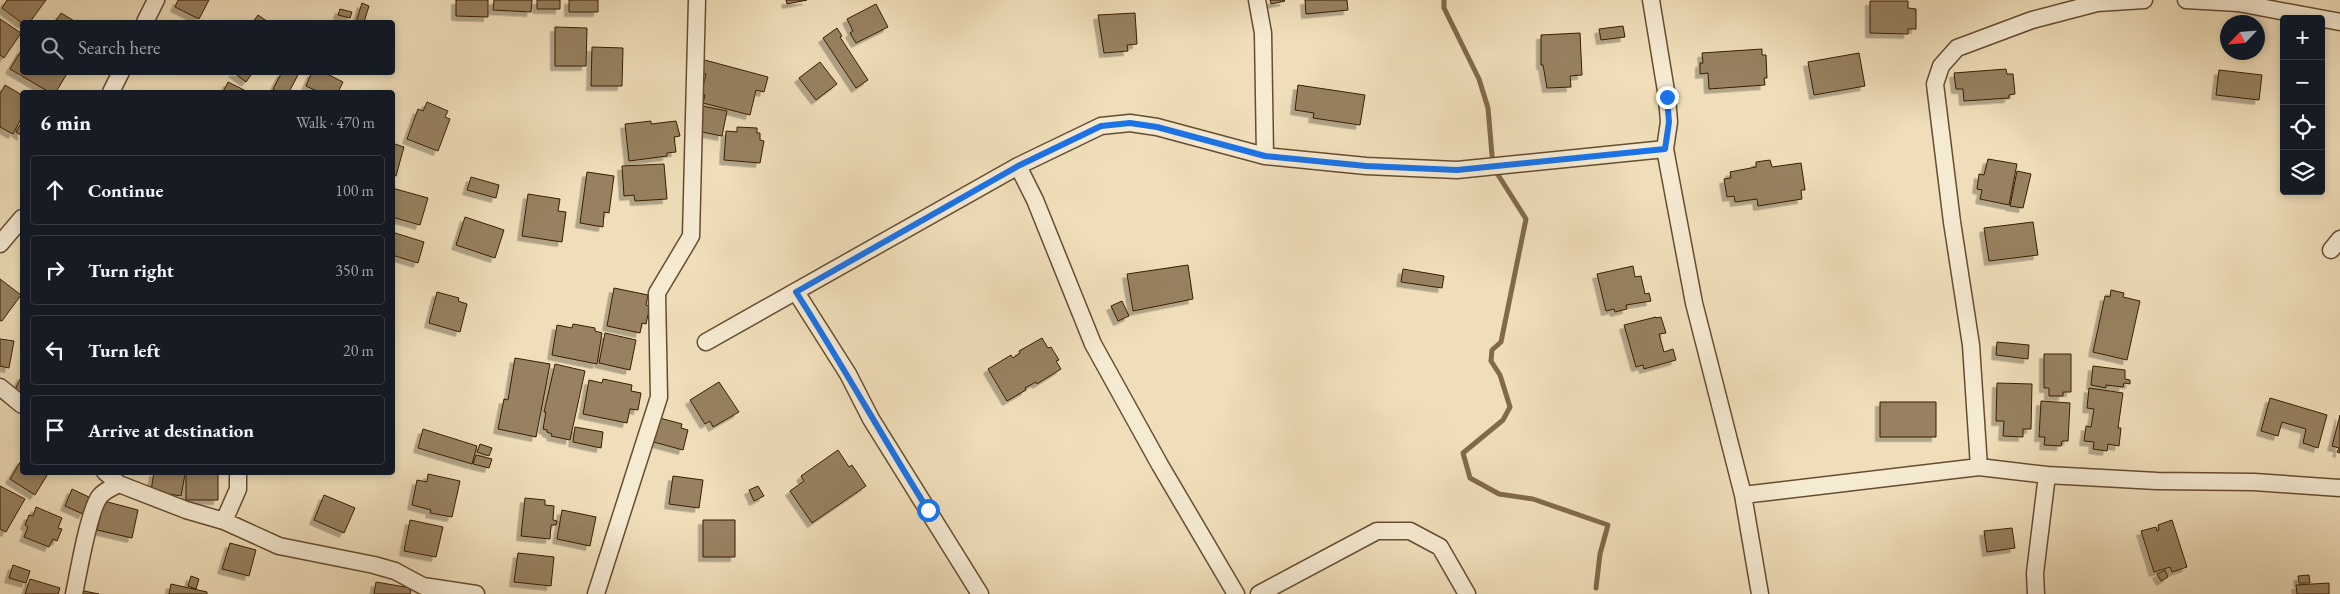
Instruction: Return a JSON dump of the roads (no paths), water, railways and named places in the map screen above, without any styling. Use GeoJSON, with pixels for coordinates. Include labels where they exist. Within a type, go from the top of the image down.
{"type":"FeatureCollection","features":[{"type":"Feature","properties":{"kind":"street"},"geometry":{"type":"LineString","coordinates":[[146,20],[156,0]]}},
{"type":"Feature","properties":{"kind":"street"},"geometry":{"type":"LineString","coordinates":[[596,594],[659,397],[657,292],[691,236],[697,0]]}},
{"type":"Feature","properties":{"kind":"street"},"geometry":{"type":"LineString","coordinates":[[1257,0],[1264,33],[1265,156]]}},
{"type":"Feature","properties":{"kind":"street"},"geometry":{"type":"LineString","coordinates":[[1651,0],[1667,97],[1669,122],[1665,149],[1694,303],[1743,495],[1760,594]]}},
{"type":"Feature","properties":{"kind":"street"},"geometry":{"type":"LineString","coordinates":[[1979,468],[1971,346],[1952,222],[1936,84],[1941,66],[1957,48],[2032,20],[2097,3],[2144,0]]}},
{"type":"Feature","properties":{"kind":"street"},"geometry":{"type":"LineString","coordinates":[[2186,0],[2238,3],[2340,22]]}},
{"type":"Feature","properties":{"kind":"street"},"geometry":{"type":"LineString","coordinates":[[112,90],[120,75]]}},
{"type":"Feature","properties":{"kind":"street"},"geometry":{"type":"LineString","coordinates":[[706,342],[1018,166],[1101,126],[1130,123],[1157,127],[1265,156],[1366,166],[1457,170],[1665,149]]}},
{"type":"Feature","properties":{"kind":"street"},"geometry":{"type":"LineString","coordinates":[[1018,166],[1035,200],[1093,344],[1160,466],[1236,594]]}},
{"type":"Feature","properties":{"kind":"street"},"geometry":{"type":"LineString","coordinates":[[0,244],[20,220]]}},
{"type":"Feature","properties":{"kind":"street"},"geometry":{"type":"LineString","coordinates":[[796,292],[848,374],[871,419],[980,594]]}},
{"type":"Feature","properties":{"kind":"street"},"geometry":{"type":"LineString","coordinates":[[0,387],[20,403]]}},
{"type":"Feature","properties":{"kind":"street"},"geometry":{"type":"LineString","coordinates":[[1743,495],[1979,468],[2047,475],[2157,481],[2272,483],[2340,488]]}},
{"type":"Feature","properties":{"kind":"street"},"geometry":{"type":"LineString","coordinates":[[108,475],[119,484],[186,510],[224,521],[279,546],[374,565],[395,571],[423,586],[476,594]]}},
{"type":"Feature","properties":{"kind":"street"},"geometry":{"type":"LineString","coordinates":[[224,521],[238,489],[238,475]]}},
{"type":"Feature","properties":{"kind":"street"},"geometry":{"type":"LineString","coordinates":[[2036,594],[2035,573],[2047,475]]}},
{"type":"Feature","properties":{"kind":"street"},"geometry":{"type":"LineString","coordinates":[[74,594],[87,532],[98,499],[102,494],[119,484]]}},
{"type":"Feature","properties":{"kind":"street"},"geometry":{"type":"LineString","coordinates":[[1259,594],[1377,531],[1410,531],[1440,547],[1467,594]]}},
{"type":"Feature","properties":{"kind":"waterway"},"geometry":{"type":"LineString","coordinates":[[1444,0],[1444,8],[1479,79],[1488,108],[1493,167],[1526,219],[1501,342],[1492,350],[1491,361],[1500,375],[1510,407],[1503,420],[1463,453],[1470,478],[1499,494],[1533,499],[1608,525],[1600,554],[1596,588]]}}]}
